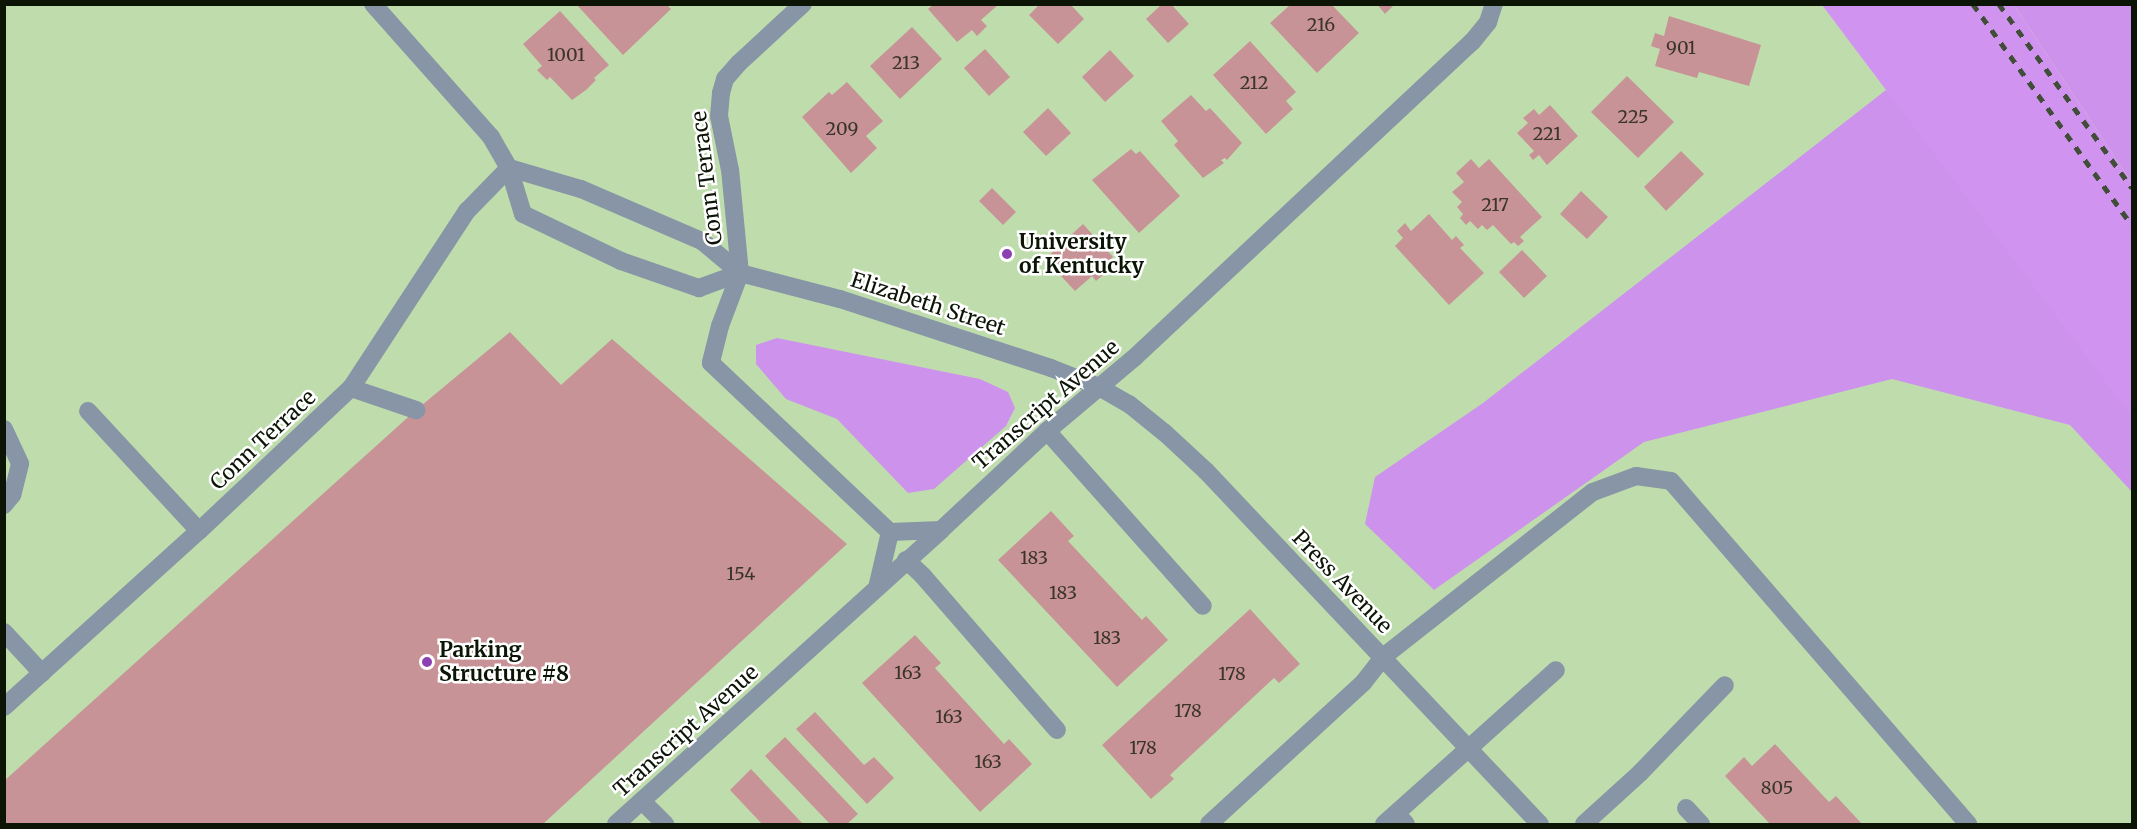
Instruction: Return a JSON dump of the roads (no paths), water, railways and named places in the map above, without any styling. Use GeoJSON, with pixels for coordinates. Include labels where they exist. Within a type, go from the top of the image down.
{"type":"FeatureCollection","features":[{"type":"Feature","properties":{"kind":"street"},"geometry":{"type":"LineString","coordinates":[[373,4],[491,137],[509,168],[523,214],[621,261],[699,288],[740,273]]}},
{"type":"Feature","properties":{"kind":"street","name":"Conn Terrace"},"geometry":{"type":"LineString","coordinates":[[740,273],[730,170],[719,116],[721,93],[725,79],[739,63],[803,4]]}},
{"type":"Feature","properties":{"kind":"street","name":"Transcript Avenue"},"geometry":{"type":"LineString","coordinates":[[616,825],[1047,431],[1134,358],[1472,42],[1488,22],[1493,6]]}},
{"type":"Feature","properties":{"kind":"street","name":"Elizabeth Street"},"geometry":{"type":"LineString","coordinates":[[509,168],[581,189],[702,241],[740,273],[840,299],[1051,368],[1099,387]]}},
{"type":"Feature","properties":{"kind":"street","name":"Conn Terrace"},"geometry":{"type":"LineString","coordinates":[[4,707],[199,531],[351,388],[467,211],[509,168]]}},
{"type":"Feature","properties":{"kind":"street"},"geometry":{"type":"LineString","coordinates":[[740,273],[720,326],[711,363],[890,532],[941,530]]}},
{"type":"Feature","properties":{"kind":"street","name":"Press Avenue"},"geometry":{"type":"LineString","coordinates":[[1099,387],[1129,404],[1166,433],[1383,657],[1540,825]]}},
{"type":"Feature","properties":{"kind":"street"},"geometry":{"type":"LineString","coordinates":[[351,388],[416,410]]}},
{"type":"Feature","properties":{"kind":"street"},"geometry":{"type":"LineString","coordinates":[[88,411],[199,531]]}},
{"type":"Feature","properties":{"kind":"street"},"geometry":{"type":"LineString","coordinates":[[4,429],[20,464],[12,495],[4,505]]}},
{"type":"Feature","properties":{"kind":"street"},"geometry":{"type":"LineString","coordinates":[[1047,431],[1203,606]]}},
{"type":"Feature","properties":{"kind":"street"},"geometry":{"type":"LineString","coordinates":[[1209,825],[1363,683],[1383,657],[1593,492],[1636,476],[1671,481],[1968,825]]}},
{"type":"Feature","properties":{"kind":"street"},"geometry":{"type":"LineString","coordinates":[[877,588],[890,532]]}},
{"type":"Feature","properties":{"kind":"street"},"geometry":{"type":"LineString","coordinates":[[906,560],[923,576],[1058,729]]}},
{"type":"Feature","properties":{"kind":"street"},"geometry":{"type":"LineString","coordinates":[[4,632],[42,673]]}},
{"type":"Feature","properties":{"kind":"street"},"geometry":{"type":"LineString","coordinates":[[1396,821],[1468,749],[1556,670]]}},
{"type":"Feature","properties":{"kind":"street"},"geometry":{"type":"LineString","coordinates":[[1584,825],[1640,773],[1725,685]]}},
{"type":"Feature","properties":{"kind":"street"},"geometry":{"type":"LineString","coordinates":[[642,801],[665,825]]}},
{"type":"Feature","properties":{"kind":"street"},"geometry":{"type":"LineString","coordinates":[[1686,808],[1701,825]]}},
{"type":"Feature","properties":{"kind":"railway"},"geometry":{"type":"LineString","coordinates":[[1973,4],[2132,225]]}},
{"type":"Feature","properties":{"kind":"railway"},"geometry":{"type":"LineString","coordinates":[[1999,4],[2132,188]]}},
{"type":"Feature","properties":{"kind":"place","name":"University of Kentucky"},"geometry":{"type":"Point","coordinates":[1007,254]}},
{"type":"Feature","properties":{"kind":"place","name":"Parking Structure #8"},"geometry":{"type":"Point","coordinates":[427,662]}}]}
